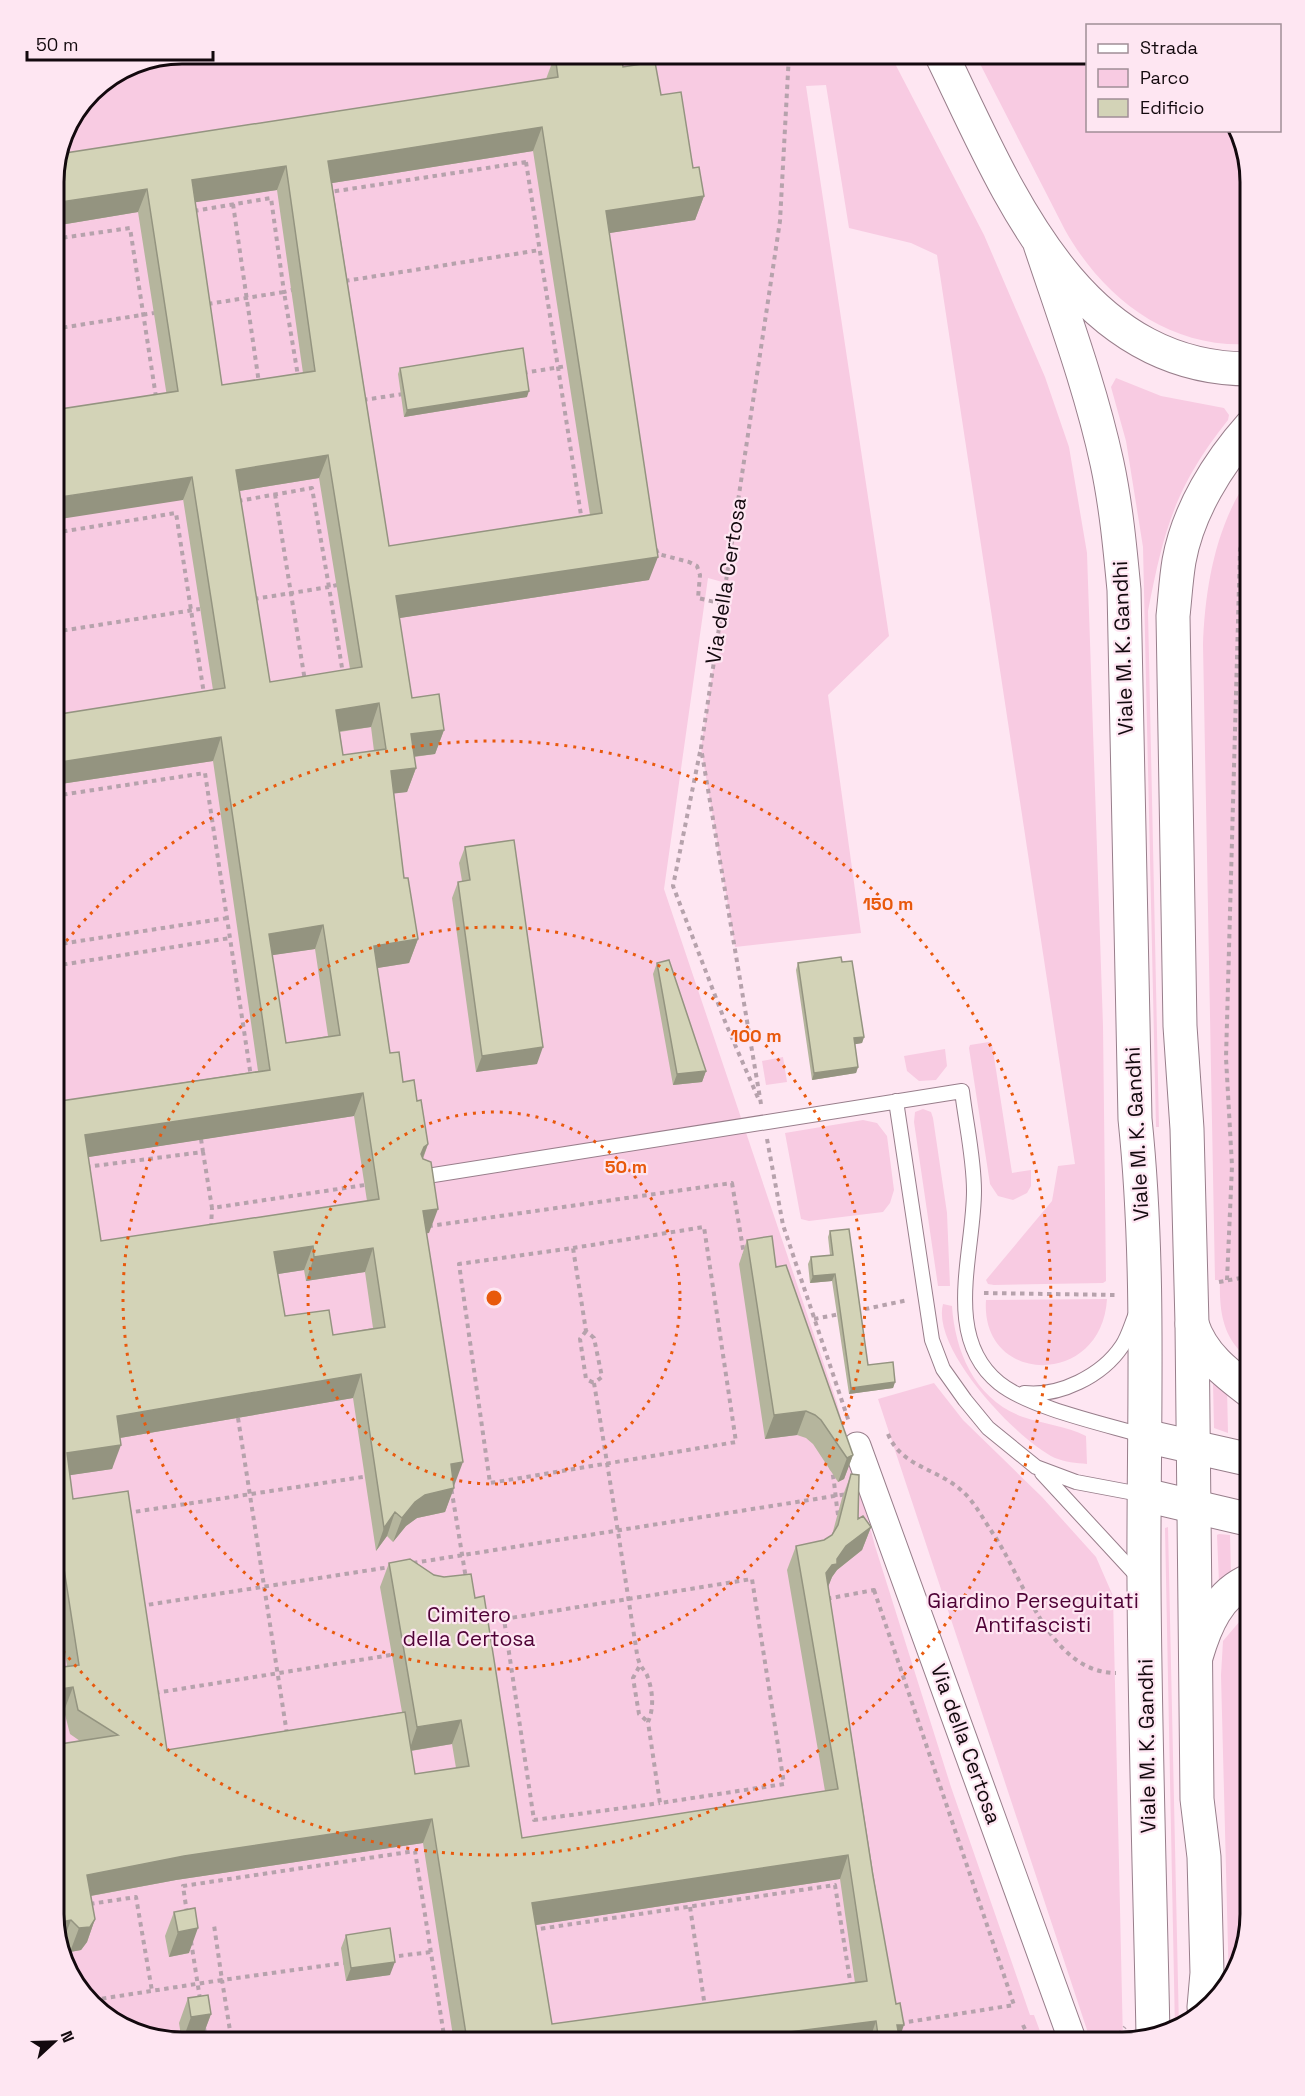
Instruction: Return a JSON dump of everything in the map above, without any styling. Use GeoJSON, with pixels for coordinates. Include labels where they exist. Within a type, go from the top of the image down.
{"type":"FeatureCollection","features":[{"type":"Feature","properties":{"kind":"main road"},"geometry":{"type":"LineString","coordinates":[[945,65],[994,163],[1040,244],[1064,277],[1083,297],[1137,338],[1191,362],[1213,367],[1240,368]]}},
{"type":"Feature","properties":{"kind":"main road","name":"Viale M. K. Gandhi"},"geometry":{"type":"LineString","coordinates":[[1040,244],[1097,420],[1112,486],[1124,591],[1135,1119],[1141,1177],[1128,1295],[1171,1442],[1169,1500],[1144,1584],[1140,2030]]}},
{"type":"Feature","properties":{"kind":"main road","name":"Viale M. K. Gandhi"},"geometry":{"type":"LineString","coordinates":[[1205,1997],[1207,1973],[1204,1857],[1197,1799],[1195,1659],[1169,1500],[1171,1442],[1192,1324],[1187,1129],[1180,1026],[1173,616],[1179,559],[1197,509],[1223,461],[1240,440]]}},
{"type":"Feature","properties":{"kind":"main road"},"geometry":{"type":"LineString","coordinates":[[1192,1324],[1196,1338],[1216,1365],[1240,1384]]}},
{"type":"Feature","properties":{"kind":"main road"},"geometry":{"type":"LineString","coordinates":[[1171,1442],[1240,1458]]}},
{"type":"Feature","properties":{"kind":"main road"},"geometry":{"type":"LineString","coordinates":[[1169,1500],[1240,1517]]}},
{"type":"Feature","properties":{"kind":"main road"},"geometry":{"type":"LineString","coordinates":[[1195,1659],[1204,1628],[1213,1612],[1228,1594],[1240,1587]]}},
{"type":"Feature","properties":{"kind":"street","name":"Via della Certosa"},"geometry":{"type":"LineString","coordinates":[[857,1446],[1069,2032]]}},
{"type":"Feature","properties":{"kind":"lane"},"geometry":{"type":"LineString","coordinates":[[421,1177],[765,1126],[962,1091],[974,1192],[966,1294],[967,1328],[983,1366],[1011,1391],[1048,1406],[1171,1442]]}},
{"type":"Feature","properties":{"kind":"lane"},"geometry":{"type":"LineString","coordinates":[[896,1101],[932,1340],[943,1369],[988,1428],[1036,1467],[1144,1584]]}},
{"type":"Feature","properties":{"kind":"lane"},"geometry":{"type":"LineString","coordinates":[[1011,1391],[1051,1392],[1085,1378],[1122,1346],[1128,1295]]}},
{"type":"Feature","properties":{"kind":"lane"},"geometry":{"type":"LineString","coordinates":[[1036,1467],[1076,1482],[1169,1500]]}},
{"type":"Feature","properties":{"kind":"path","name":"Via della Certosa"},"geometry":{"type":"LineString","coordinates":[[701,748],[761,1105],[726,1024],[673,886],[701,748],[780,221],[788,65]]}},
{"type":"Feature","properties":{"kind":"path"},"geometry":{"type":"LineString","coordinates":[[384,565],[387,559],[330,192],[526,162],[583,528],[387,559]]}},
{"type":"Feature","properties":{"kind":"path"},"geometry":{"type":"LineString","coordinates":[[195,221],[193,209],[271,198],[300,387]]}},
{"type":"Feature","properties":{"kind":"path"},"geometry":{"type":"LineString","coordinates":[[233,203],[261,393]]}},
{"type":"Feature","properties":{"kind":"path"},"geometry":{"type":"LineString","coordinates":[[65,237],[130,228],[156,398]]}},
{"type":"Feature","properties":{"kind":"path"},"geometry":{"type":"LineString","coordinates":[[335,283],[540,250]]}},
{"type":"Feature","properties":{"kind":"path"},"geometry":{"type":"LineString","coordinates":[[198,305],[292,290]]}},
{"type":"Feature","properties":{"kind":"path"},"geometry":{"type":"LineString","coordinates":[[206,292],[209,315]]}},
{"type":"Feature","properties":{"kind":"path"},"geometry":{"type":"LineString","coordinates":[[65,327],[154,313]]}},
{"type":"Feature","properties":{"kind":"path"},"geometry":{"type":"LineString","coordinates":[[512,375],[567,366]]}},
{"type":"Feature","properties":{"kind":"path"},"geometry":{"type":"LineString","coordinates":[[363,400],[409,393]]}},
{"type":"Feature","properties":{"kind":"path"},"geometry":{"type":"LineString","coordinates":[[237,512],[235,501],[312,488],[344,681]]}},
{"type":"Feature","properties":{"kind":"path"},"geometry":{"type":"LineString","coordinates":[[275,494],[306,687]]}},
{"type":"Feature","properties":{"kind":"path"},"geometry":{"type":"LineString","coordinates":[[65,531],[176,513],[204,696]]}},
{"type":"Feature","properties":{"kind":"path"},"geometry":{"type":"LineString","coordinates":[[654,546],[658,554],[698,566],[700,575],[698,598],[723,604]]}},
{"type":"Feature","properties":{"kind":"path"},"geometry":{"type":"LineString","coordinates":[[1227,1281],[1232,1166],[1226,1058],[1240,549]]}},
{"type":"Feature","properties":{"kind":"path"},"geometry":{"type":"LineString","coordinates":[[245,600],[337,585]]}},
{"type":"Feature","properties":{"kind":"path"},"geometry":{"type":"LineString","coordinates":[[250,588],[253,611]]}},
{"type":"Feature","properties":{"kind":"path"},"geometry":{"type":"LineString","coordinates":[[65,631],[200,609]]}},
{"type":"Feature","properties":{"kind":"path"},"geometry":{"type":"LineString","coordinates":[[65,794],[205,773],[253,1086]]}},
{"type":"Feature","properties":{"kind":"path"},"geometry":{"type":"LineString","coordinates":[[65,943],[227,918]]}},
{"type":"Feature","properties":{"kind":"path"},"geometry":{"type":"LineString","coordinates":[[65,964],[230,938]]}},
{"type":"Feature","properties":{"kind":"path"},"geometry":{"type":"LineString","coordinates":[[765,1126],[783,1225],[857,1446]]}},
{"type":"Feature","properties":{"kind":"path"},"geometry":{"type":"LineString","coordinates":[[201,1139],[212,1208],[210,1238]]}},
{"type":"Feature","properties":{"kind":"path"},"geometry":{"type":"LineString","coordinates":[[78,1167],[203,1152]]}},
{"type":"Feature","properties":{"kind":"path"},"geometry":{"type":"LineString","coordinates":[[732,1183],[772,1420],[776,1426],[798,1426],[809,1430],[817,1437],[827,1454],[836,1497],[840,1529],[838,1551],[821,1574],[803,1581],[801,1585],[838,1818],[513,1867],[468,1617],[461,1556],[409,1228],[732,1183]]}},
{"type":"Feature","properties":{"kind":"path"},"geometry":{"type":"LineString","coordinates":[[212,1208],[365,1185]]}},
{"type":"Feature","properties":{"kind":"path"},"geometry":{"type":"LineString","coordinates":[[704,1227],[736,1442],[607,1463],[489,1483],[459,1264],[704,1227]]}},
{"type":"Feature","properties":{"kind":"path"},"geometry":{"type":"LineString","coordinates":[[573,1248],[586,1331],[594,1338],[602,1377],[594,1383]]}},
{"type":"Feature","properties":{"kind":"path"},"geometry":{"type":"LineString","coordinates":[[1210,1284],[1240,1278]]}},
{"type":"Feature","properties":{"kind":"path"},"geometry":{"type":"LineString","coordinates":[[983,1293],[1128,1295]]}},
{"type":"Feature","properties":{"kind":"path"},"geometry":{"type":"LineString","coordinates":[[814,1319],[915,1299]]}},
{"type":"Feature","properties":{"kind":"path"},"geometry":{"type":"LineString","coordinates":[[586,1331],[580,1339],[586,1379],[594,1383]]}},
{"type":"Feature","properties":{"kind":"path"},"geometry":{"type":"LineString","coordinates":[[594,1383],[639,1667],[648,1676],[653,1712],[648,1722],[660,1803]]}},
{"type":"Feature","properties":{"kind":"path"},"geometry":{"type":"LineString","coordinates":[[238,1418],[288,1741]]}},
{"type":"Feature","properties":{"kind":"path"},"geometry":{"type":"LineString","coordinates":[[888,1434],[894,1450],[963,1491],[1000,1543],[1023,1592],[1047,1629],[1073,1658],[1108,1673],[1121,1673]]}},
{"type":"Feature","properties":{"kind":"path"},"geometry":{"type":"LineString","coordinates":[[368,1465],[371,1487]]}},
{"type":"Feature","properties":{"kind":"path"},"geometry":{"type":"LineString","coordinates":[[119,1514],[369,1476]]}},
{"type":"Feature","properties":{"kind":"path"},"geometry":{"type":"LineString","coordinates":[[406,1564],[855,1493]]}},
{"type":"Feature","properties":{"kind":"path"},"geometry":{"type":"LineString","coordinates":[[382,1557],[385,1577]]}},
{"type":"Feature","properties":{"kind":"path"},"geometry":{"type":"LineString","coordinates":[[133,1607],[395,1566]]}},
{"type":"Feature","properties":{"kind":"path"},"geometry":{"type":"LineString","coordinates":[[752,1580],[784,1784],[660,1803],[534,1820],[504,1619],[752,1580]]}},
{"type":"Feature","properties":{"kind":"path"},"geometry":{"type":"LineString","coordinates":[[874,1590],[1014,2005],[895,2024],[825,1599],[874,1590]]}},
{"type":"Feature","properties":{"kind":"path"},"geometry":{"type":"LineString","coordinates":[[396,1642],[400,1664]]}},
{"type":"Feature","properties":{"kind":"path"},"geometry":{"type":"LineString","coordinates":[[146,1695],[398,1653]]}},
{"type":"Feature","properties":{"kind":"path"},"geometry":{"type":"LineString","coordinates":[[639,1667],[633,1678],[639,1714],[648,1722]]}},
{"type":"Feature","properties":{"kind":"path"},"geometry":{"type":"LineString","coordinates":[[188,1918],[183,1886],[415,1851],[443,2031]]}},
{"type":"Feature","properties":{"kind":"path"},"geometry":{"type":"LineString","coordinates":[[532,1941],[531,1930],[835,1885],[851,1989]]}},
{"type":"Feature","properties":{"kind":"path"},"geometry":{"type":"LineString","coordinates":[[89,1904],[136,1897],[152,1991]]}},
{"type":"Feature","properties":{"kind":"path"},"geometry":{"type":"LineString","coordinates":[[690,1906],[706,2009]]}},
{"type":"Feature","properties":{"kind":"path"},"geometry":{"type":"LineString","coordinates":[[214,1925],[230,2031]]}},
{"type":"Feature","properties":{"kind":"path"},"geometry":{"type":"LineString","coordinates":[[189,1929],[201,2007]]}},
{"type":"Feature","properties":{"kind":"path"},"geometry":{"type":"LineString","coordinates":[[387,1958],[431,1952]]}},
{"type":"Feature","properties":{"kind":"path"},"geometry":{"type":"LineString","coordinates":[[102,1999],[344,1964]]}},
{"type":"Feature","properties":{"kind":"path"},"geometry":{"type":"LineString","coordinates":[[203,2019],[205,2031]]}},
{"type":"Feature","properties":{"kind":"path"},"geometry":{"type":"LineString","coordinates":[[1023,2025],[1026,2032]]}},
{"type":"Feature","properties":{"kind":"green space","name":"Cimitero della Certosa"},"geometry":{"type":"Polygon","coordinates":[[[174,65],[896,65],[984,235],[1045,377],[1069,447],[1087,553],[1103,1026],[1106,1281],[1103,1283],[994,1285],[988,1284],[986,1280],[1052,1201],[1058,1166],[1075,1164],[937,255],[911,243],[849,228],[826,85],[806,86],[889,636],[828,695],[861,933],[735,947],[701,748],[726,583],[708,578],[664,889],[837,1403],[875,1546],[951,1787],[1030,2015],[1034,2015],[1040,2032],[174,2031],[144,2025],[117,2012],[94,1991],[77,1966],[67,1937],[64,1914],[65,174],[73,137],[84,117],[99,99],[117,84],[137,73],[174,65]]]}},
{"type":"Feature","properties":{"kind":"green space"},"geometry":{"type":"Polygon","coordinates":[[[981,65],[1086,65],[1086,132],[1229,132],[1236,152],[1240,182],[1240,344],[1193,338],[1166,328],[1142,315],[1119,298],[1099,278],[1065,230],[981,65]]]}},
{"type":"Feature","properties":{"kind":"green space"},"geometry":{"type":"Polygon","coordinates":[[[1116,378],[1161,396],[1224,408],[1229,415],[1228,420],[1195,467],[1174,510],[1166,532],[1148,611],[1159,1127],[1156,1127],[1143,547],[1126,441],[1111,387],[1116,378]]]}},
{"type":"Feature","properties":{"kind":"green space"},"geometry":{"type":"Polygon","coordinates":[[[1240,492],[1240,1350],[1234,1344],[1225,1325],[1220,1303],[1220,1280],[1215,1280],[1203,645],[1206,601],[1215,556],[1229,514],[1240,492]]]}},
{"type":"Feature","properties":{"kind":"green space"},"geometry":{"type":"Polygon","coordinates":[[[989,1042],[992,1044],[1012,1173],[1031,1170],[1031,1186],[1027,1193],[1013,1200],[998,1196],[990,1184],[969,1048],[970,1045],[989,1042]]]}},
{"type":"Feature","properties":{"kind":"green space"},"geometry":{"type":"Polygon","coordinates":[[[945,1049],[947,1066],[936,1080],[919,1081],[907,1071],[904,1056],[945,1049]]]}},
{"type":"Feature","properties":{"kind":"green space"},"geometry":{"type":"Polygon","coordinates":[[[783,1057],[787,1082],[766,1085],[762,1061],[783,1057]]]}},
{"type":"Feature","properties":{"kind":"green space"},"geometry":{"type":"Polygon","coordinates":[[[923,1109],[931,1112],[933,1118],[947,1213],[950,1286],[938,1286],[914,1122],[915,1112],[923,1109]]]}},
{"type":"Feature","properties":{"kind":"green space"},"geometry":{"type":"Polygon","coordinates":[[[863,1120],[877,1123],[887,1136],[894,1190],[890,1203],[883,1212],[809,1221],[801,1219],[785,1133],[863,1120]]]}},
{"type":"Feature","properties":{"kind":"green space"},"geometry":{"type":"Polygon","coordinates":[[[1107,1299],[1100,1328],[1085,1349],[1065,1361],[1042,1365],[1020,1361],[1002,1349],[989,1328],[986,1300],[1107,1299]]]}},
{"type":"Feature","properties":{"kind":"green space"},"geometry":{"type":"Polygon","coordinates":[[[943,1304],[952,1306],[954,1324],[963,1357],[981,1387],[1007,1409],[1023,1417],[1086,1436],[1087,1464],[1055,1458],[1039,1448],[1020,1433],[980,1391],[950,1345],[943,1323],[943,1304]]]}},
{"type":"Feature","properties":{"kind":"green space"},"geometry":{"type":"Polygon","coordinates":[[[1213,1382],[1227,1388],[1228,1433],[1214,1428],[1213,1382]]]}},
{"type":"Feature","properties":{"kind":"green space","name":"Giardino Perseguitati Antifascisti"},"geometry":{"type":"Polygon","coordinates":[[[934,1383],[963,1420],[1042,1497],[1096,1557],[1113,1596],[1123,2032],[1088,2032],[878,1399],[934,1383]]]}},
{"type":"Feature","properties":{"kind":"green space"},"geometry":{"type":"Polygon","coordinates":[[[1168,1527],[1179,2017],[1175,2019],[1165,1528],[1168,1527]]]}},
{"type":"Feature","properties":{"kind":"green space"},"geometry":{"type":"Polygon","coordinates":[[[1217,1535],[1230,1535],[1231,1574],[1219,1583],[1217,1535]]]}},
{"type":"Feature","properties":{"kind":"green space"},"geometry":{"type":"Polygon","coordinates":[[[1240,1621],[1240,1922],[1234,1952],[1228,1965],[1221,1675],[1223,1641],[1240,1621]]]}},
{"type":"Feature","properties":{"kind":"building"},"geometry":{"type":"Polygon","coordinates":[[[556,65],[623,65],[623,67],[656,65],[661,95],[681,92],[693,168],[699,167],[704,196],[606,211],[658,557],[396,596],[412,698],[439,694],[444,730],[411,734],[416,768],[391,771],[404,878],[408,878],[418,939],[374,946],[390,1053],[399,1052],[403,1082],[414,1080],[417,1101],[421,1100],[428,1144],[421,1154],[423,1159],[431,1162],[438,1209],[423,1211],[463,1462],[451,1464],[454,1488],[425,1495],[415,1502],[402,1518],[395,1512],[384,1528],[361,1374],[117,1416],[121,1445],[67,1453],[73,1499],[128,1491],[167,1750],[405,1712],[415,1774],[469,1766],[461,1720],[417,1727],[389,1563],[410,1559],[434,1575],[444,1577],[471,1574],[475,1598],[484,1596],[522,1838],[838,1789],[796,1546],[824,1540],[832,1535],[838,1525],[851,1474],[859,1475],[858,1519],[863,1516],[871,1527],[846,1546],[837,1559],[837,1564],[832,1565],[826,1573],[873,1876],[896,2004],[900,2003],[904,2025],[897,2025],[898,2032],[878,2032],[876,2021],[792,2032],[466,2031],[432,1819],[184,1856],[87,1875],[95,1919],[90,1927],[79,1928],[71,1920],[65,1921],[64,1743],[118,1735],[78,1710],[73,1687],[64,1688],[64,1667],[79,1665],[64,1570],[64,1100],[270,1070],[221,737],[65,761],[65,713],[225,688],[192,477],[65,496],[65,408],[178,391],[147,189],[65,201],[65,174],[69,152],[558,77],[556,65]],[[542,127],[328,161],[389,546],[602,513],[542,127]],[[286,166],[192,180],[222,385],[315,371],[286,166]],[[328,455],[236,470],[270,682],[362,667],[328,455]],[[379,703],[336,710],[343,755],[386,749],[379,703]],[[323,925],[269,934],[286,1043],[340,1035],[323,925]],[[363,1093],[85,1135],[101,1241],[379,1199],[363,1093]],[[313,1246],[274,1252],[285,1316],[329,1310],[333,1335],[385,1327],[373,1248],[314,1257],[313,1246]],[[848,1855],[532,1903],[552,2024],[867,1981],[848,1855]]]}},
{"type":"Feature","properties":{"kind":"building"},"geometry":{"type":"Polygon","coordinates":[[[523,348],[529,391],[407,410],[400,368],[523,348]]]}},
{"type":"Feature","properties":{"kind":"building"},"geometry":{"type":"Polygon","coordinates":[[[514,840],[543,1047],[482,1056],[458,882],[470,880],[465,847],[514,840]]]}},
{"type":"Feature","properties":{"kind":"building"},"geometry":{"type":"Polygon","coordinates":[[[841,957],[842,962],[852,961],[864,1037],[854,1038],[858,1067],[814,1073],[798,963],[841,957]]]}},
{"type":"Feature","properties":{"kind":"building"},"geometry":{"type":"Polygon","coordinates":[[[669,960],[706,1071],[677,1074],[657,963],[669,960]]]}},
{"type":"Feature","properties":{"kind":"building"},"geometry":{"type":"Polygon","coordinates":[[[849,1229],[868,1365],[893,1362],[895,1382],[851,1388],[835,1274],[813,1276],[811,1257],[833,1255],[830,1231],[849,1229]]]}},
{"type":"Feature","properties":{"kind":"building"},"geometry":{"type":"Polygon","coordinates":[[[772,1236],[776,1267],[786,1265],[853,1455],[847,1458],[821,1420],[815,1415],[806,1411],[774,1415],[747,1240],[772,1236]]]}},
{"type":"Feature","properties":{"kind":"building"},"geometry":{"type":"Polygon","coordinates":[[[195,1908],[198,1928],[178,1932],[174,1912],[195,1908]]]}},
{"type":"Feature","properties":{"kind":"building"},"geometry":{"type":"Polygon","coordinates":[[[390,1928],[395,1962],[351,1968],[346,1935],[390,1928]]]}},
{"type":"Feature","properties":{"kind":"building"},"geometry":{"type":"Polygon","coordinates":[[[208,1995],[211,2014],[191,2017],[188,1998],[208,1995]]]}}]}
